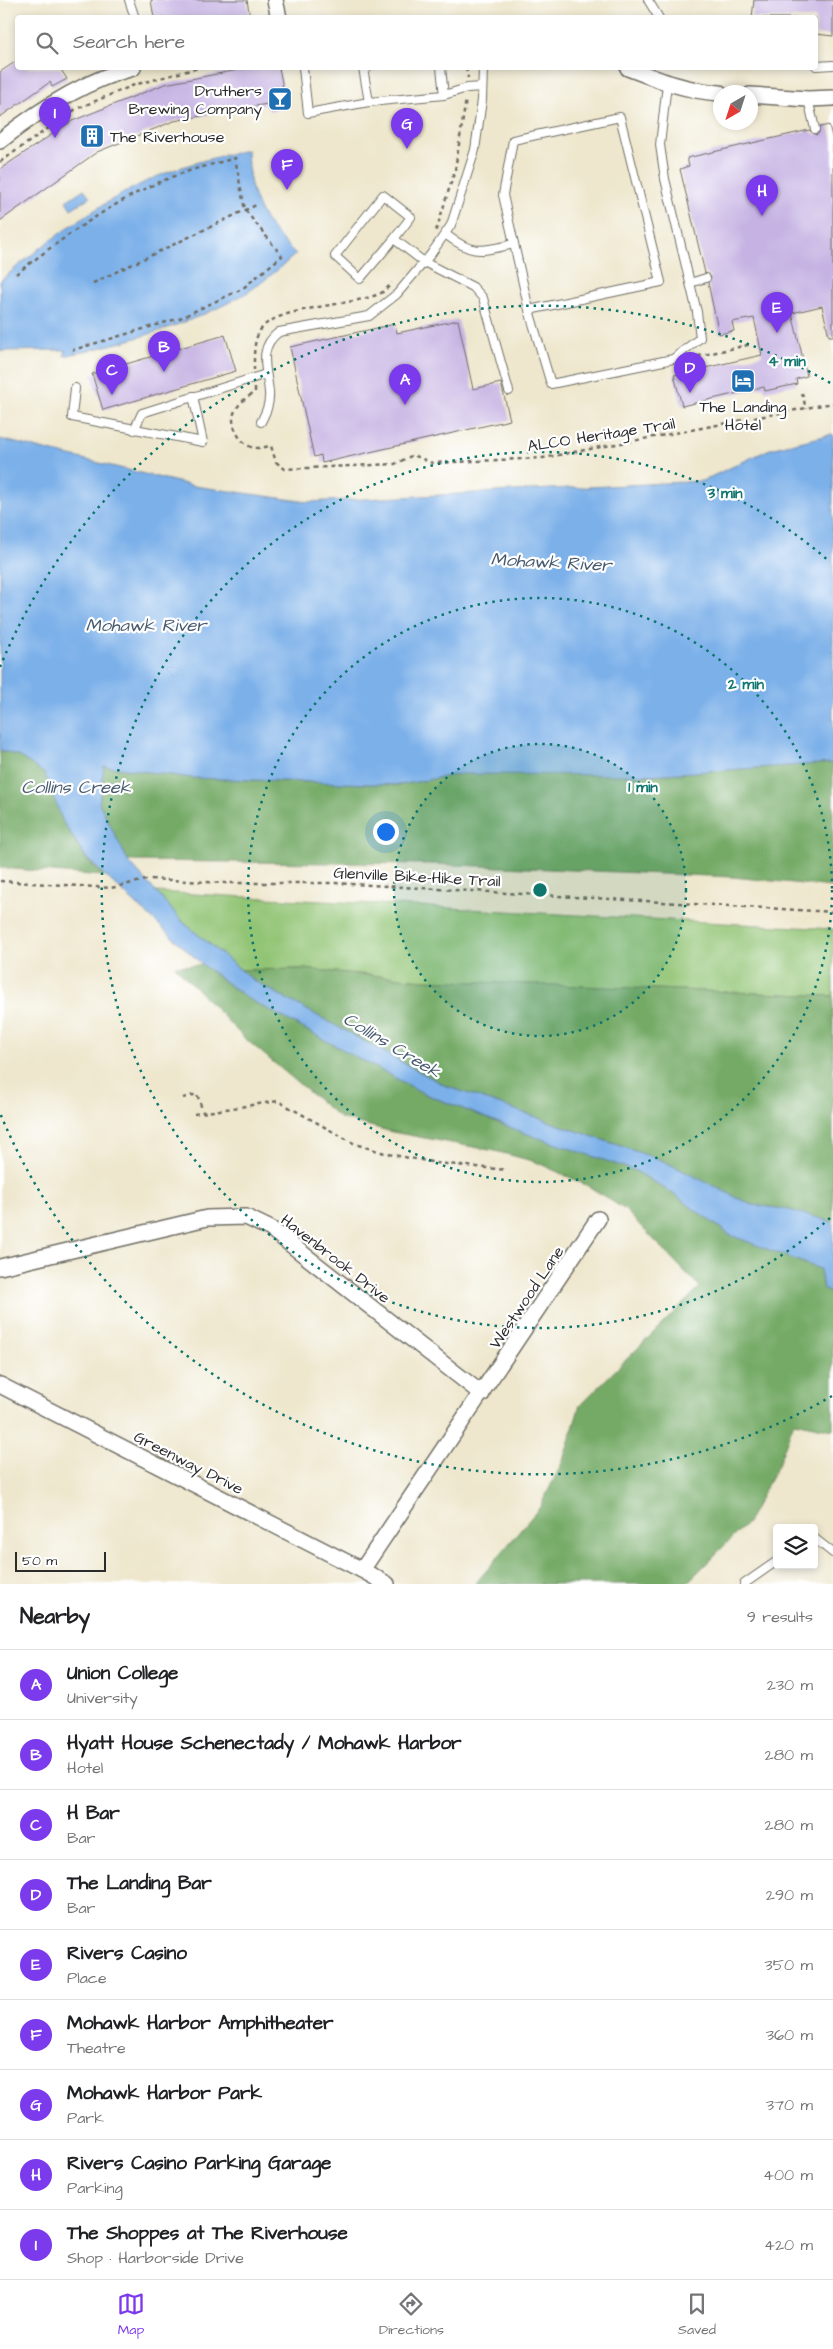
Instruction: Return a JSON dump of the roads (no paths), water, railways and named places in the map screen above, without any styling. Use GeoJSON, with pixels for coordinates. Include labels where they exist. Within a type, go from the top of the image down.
{"type":"FeatureCollection","features":[{"type":"Feature","properties":{"kind":"street"},"geometry":{"type":"LineString","coordinates":[[275,0],[278,15]]}},
{"type":"Feature","properties":{"kind":"street"},"geometry":{"type":"LineString","coordinates":[[0,141],[44,110],[107,74],[125,70]]}},
{"type":"Feature","properties":{"kind":"street"},"geometry":{"type":"LineString","coordinates":[[633,70],[667,84],[701,92],[713,93]]}},
{"type":"Feature","properties":{"kind":"street"},"geometry":{"type":"LineString","coordinates":[[758,96],[808,99],[833,98]]}},
{"type":"Feature","properties":{"kind":"street","name":"Havenbrook Drive"},"geometry":{"type":"LineString","coordinates":[[0,1267],[207,1218],[246,1217],[271,1229],[482,1394]]}},
{"type":"Feature","properties":{"kind":"street","name":"Westwood Lane"},"geometry":{"type":"LineString","coordinates":[[482,1394],[598,1219]]}},
{"type":"Feature","properties":{"kind":"street","name":"Greenway Drive"},"geometry":{"type":"LineString","coordinates":[[0,1385],[387,1584]]}},
{"type":"Feature","properties":{"kind":"street"},"geometry":{"type":"LineString","coordinates":[[362,1570],[482,1394]]}},
{"type":"Feature","properties":{"kind":"lane"},"geometry":{"type":"LineString","coordinates":[[129,0],[135,15]]}},
{"type":"Feature","properties":{"kind":"lane"},"geometry":{"type":"LineString","coordinates":[[648,0],[656,15]]}},
{"type":"Feature","properties":{"kind":"lane"},"geometry":{"type":"LineString","coordinates":[[818,66],[833,65]]}},
{"type":"Feature","properties":{"kind":"lane"},"geometry":{"type":"LineString","coordinates":[[303,70],[308,114],[369,102],[444,95],[467,88],[482,87]]}},
{"type":"Feature","properties":{"kind":"lane"},"geometry":{"type":"LineString","coordinates":[[363,70],[369,102]]}},
{"type":"Feature","properties":{"kind":"lane"},"geometry":{"type":"LineString","coordinates":[[441,70],[444,95]]}},
{"type":"Feature","properties":{"kind":"lane"},"geometry":{"type":"LineString","coordinates":[[261,422],[268,410],[269,394],[264,357],[271,338],[279,332],[369,316],[397,294],[445,234],[454,218],[475,150],[483,70]]}},
{"type":"Feature","properties":{"kind":"lane"},"geometry":{"type":"LineString","coordinates":[[529,310],[661,282],[620,117],[512,140],[503,195],[529,310],[551,384],[673,359],[700,338],[690,283],[665,178],[660,145],[667,84]]}},
{"type":"Feature","properties":{"kind":"lane"},"geometry":{"type":"LineString","coordinates":[[808,99],[815,129]]}},
{"type":"Feature","properties":{"kind":"lane"},"geometry":{"type":"LineString","coordinates":[[383,195],[411,217],[394,238],[360,279],[334,256],[383,195]]}},
{"type":"Feature","properties":{"kind":"lane"},"geometry":{"type":"LineString","coordinates":[[445,234],[469,250],[481,251],[514,244]]}},
{"type":"Feature","properties":{"kind":"lane"},"geometry":{"type":"LineString","coordinates":[[394,238],[424,262],[473,287],[483,298],[510,391]]}},
{"type":"Feature","properties":{"kind":"lane"},"geometry":{"type":"LineString","coordinates":[[690,283],[706,278]]}},
{"type":"Feature","properties":{"kind":"lane"},"geometry":{"type":"LineString","coordinates":[[134,430],[142,413],[266,374]]}},
{"type":"Feature","properties":{"kind":"lane"},"geometry":{"type":"LineString","coordinates":[[75,388],[72,417],[203,442],[193,396]]}},
{"type":"Feature","properties":{"kind":"lane"},"geometry":{"type":"LineString","coordinates":[[818,1541],[833,1553]]}},
{"type":"Feature","properties":{"kind":"lane"},"geometry":{"type":"LineString","coordinates":[[744,1584],[773,1564]]}},
{"type":"Feature","properties":{"kind":"water"},"geometry":{"type":"Polygon","coordinates":[[[247,150],[251,183],[259,208],[274,231],[296,254],[273,274],[227,304],[182,323],[111,345],[64,356],[66,350],[0,351],[0,281],[16,267],[85,216],[141,184],[180,168],[247,150]]]}},
{"type":"Feature","properties":{"kind":"water"},"geometry":{"type":"Polygon","coordinates":[[[84,189],[90,197],[71,209],[66,201],[84,189]]]}},
{"type":"Feature","properties":{"kind":"water","name":"Mohawk River"},"geometry":{"type":"Polygon","coordinates":[[[833,434],[833,763],[649,775],[460,774],[400,785],[193,778],[104,766],[99,803],[128,861],[184,923],[254,981],[446,1086],[661,1160],[752,1205],[785,1209],[833,1222],[833,1294],[823,1289],[820,1269],[730,1235],[672,1193],[636,1171],[527,1134],[425,1094],[247,998],[203,965],[88,860],[63,822],[45,774],[19,756],[0,750],[0,439],[194,486],[308,502],[702,481],[770,449],[833,434]]]}},
{"type":"Feature","properties":{"kind":"place","name":"Druthers Brewing Company"},"geometry":{"type":"Point","coordinates":[280,99]}},
{"type":"Feature","properties":{"kind":"place","name":"The Riverhouse"},"geometry":{"type":"Point","coordinates":[92,136]}},
{"type":"Feature","properties":{"kind":"place","name":"The Shoppes at The Riverhouse"},"geometry":{"type":"Point","coordinates":[55,138]}},
{"type":"Feature","properties":{"kind":"place","name":"Mohawk Harbor Park"},"geometry":{"type":"Point","coordinates":[407,149]}},
{"type":"Feature","properties":{"kind":"place","name":"Mohawk Harbor Amphitheater"},"geometry":{"type":"Point","coordinates":[287,190]}},
{"type":"Feature","properties":{"kind":"place","name":"Rivers Casino Parking Garage"},"geometry":{"type":"Point","coordinates":[762,216]}},
{"type":"Feature","properties":{"kind":"place","name":"Rivers Casino"},"geometry":{"type":"Point","coordinates":[777,333]}},
{"type":"Feature","properties":{"kind":"place","name":"Hyatt House Schenectady / Mohawk Harbor"},"geometry":{"type":"Point","coordinates":[164,372]}},
{"type":"Feature","properties":{"kind":"place","name":"The Landing Hotel"},"geometry":{"type":"Point","coordinates":[743,381]}},
{"type":"Feature","properties":{"kind":"place","name":"The Landing Bar"},"geometry":{"type":"Point","coordinates":[690,393]}},
{"type":"Feature","properties":{"kind":"place","name":"H Bar"},"geometry":{"type":"Point","coordinates":[112,395]}},
{"type":"Feature","properties":{"kind":"place","name":"Union College"},"geometry":{"type":"Point","coordinates":[405,405]}},
{"type":"Feature","properties":{"kind":"water label","name":"Collins Creek"},"geometry":{"type":"Point","coordinates":[76,787]}},
{"type":"Feature","properties":{"kind":"water label","name":"Collins Creek"},"geometry":{"type":"Point","coordinates":[392,1045]}}]}
